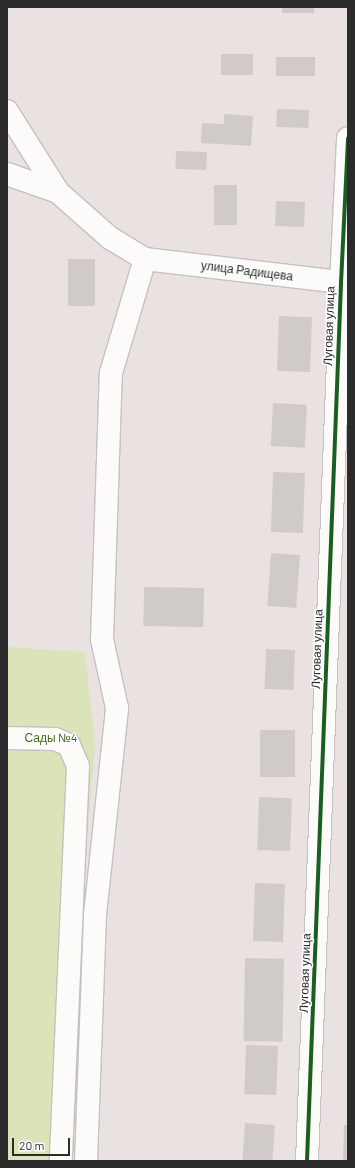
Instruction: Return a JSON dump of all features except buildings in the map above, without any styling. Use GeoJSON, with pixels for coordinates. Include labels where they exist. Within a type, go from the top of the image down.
{"type":"FeatureCollection","features":[{"type":"Feature","properties":{"kind":"street"},"geometry":{"type":"LineString","coordinates":[[7,111],[58,192],[110,238],[145,258],[111,373],[102,639],[117,708],[95,915],[86,1161]]}},
{"type":"Feature","properties":{"kind":"street","name":"Луговая улица"},"geometry":{"type":"LineString","coordinates":[[308,1161],[344,283],[348,138]]}},
{"type":"Feature","properties":{"kind":"street"},"geometry":{"type":"LineString","coordinates":[[7,174],[58,192]]}},
{"type":"Feature","properties":{"kind":"street","name":"улица Радищева"},"geometry":{"type":"LineString","coordinates":[[145,258],[344,283]]}},
{"type":"Feature","properties":{"kind":"street"},"geometry":{"type":"LineString","coordinates":[[7,738],[55,739],[69,745],[78,766],[61,1161]]}},
{"type":"Feature","properties":{"kind":"green space","name":"Сады №4"},"geometry":{"type":"Polygon","coordinates":[[[7,647],[85,652],[95,744],[81,917],[73,1161],[7,1161],[7,647]]]}},
{"type":"Feature","properties":{"kind":"cycle path"},"geometry":{"type":"LineString","coordinates":[[307,1161],[348,138]]}}]}
